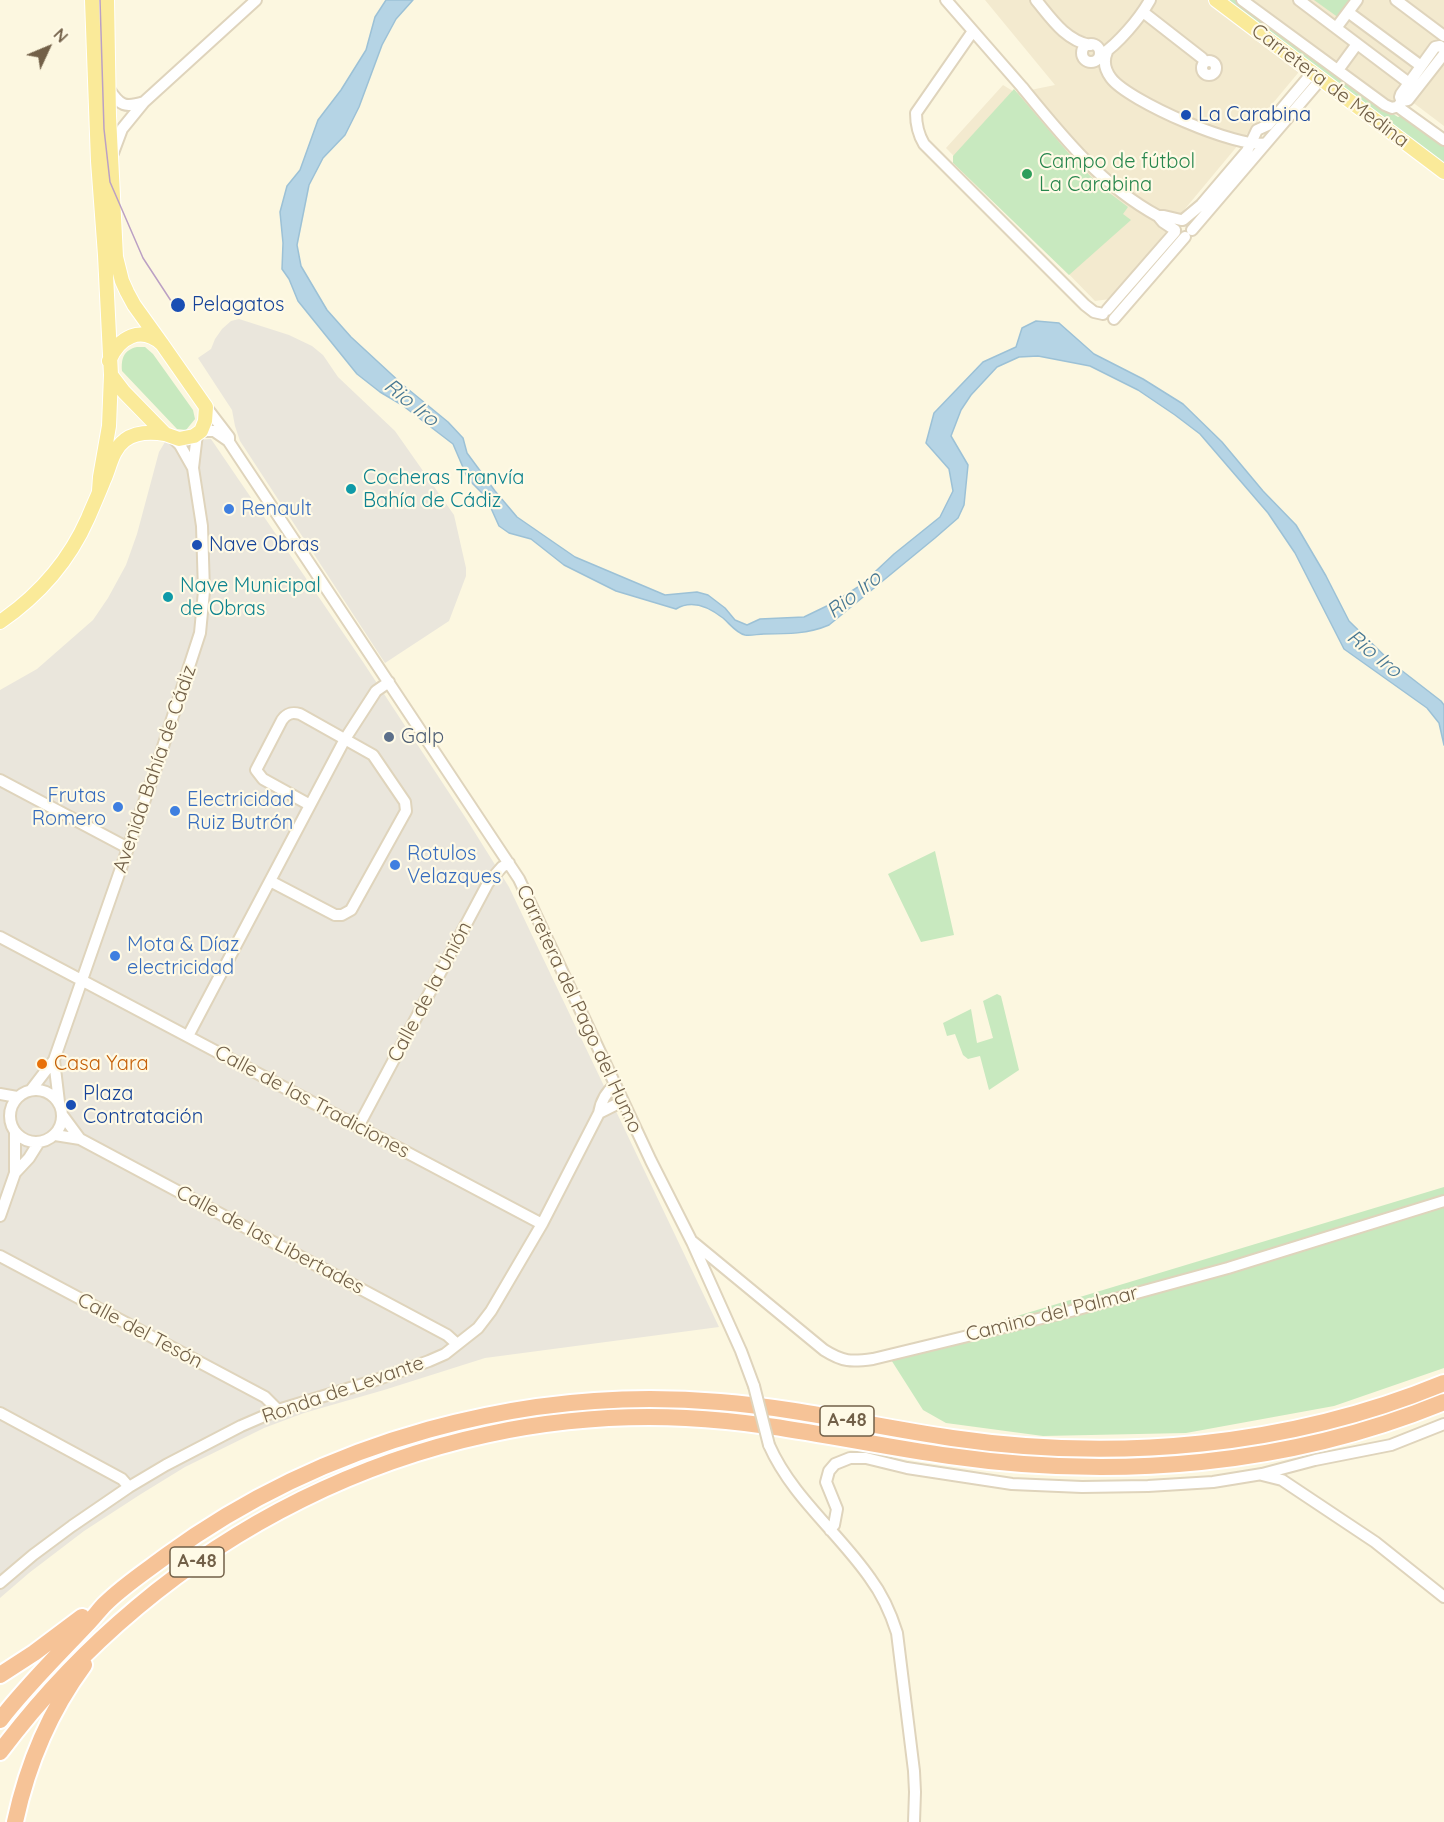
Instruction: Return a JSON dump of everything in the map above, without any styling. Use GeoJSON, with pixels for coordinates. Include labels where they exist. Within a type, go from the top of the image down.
{"type":"FeatureCollection","features":[{"type":"Feature","properties":{"kind":"highway","name":"A-48"},"geometry":{"type":"LineString","coordinates":[[0,1720],[30,1683],[104,1605],[190,1538],[284,1485],[335,1462],[399,1439],[464,1420],[555,1404],[631,1399],[719,1401],[951,1438],[1010,1445],[1079,1449],[1141,1448],[1209,1442],[1292,1429],[1371,1408],[1444,1383]]}},
{"type":"Feature","properties":{"kind":"highway","name":"A-48"},"geometry":{"type":"LineString","coordinates":[[0,1752],[60,1679],[89,1648],[136,1608],[204,1556],[318,1491],[377,1466],[470,1438],[566,1422],[606,1418],[684,1418],[757,1424],[948,1456],[1011,1464],[1079,1468],[1146,1467],[1207,1462],[1298,1447],[1376,1427],[1444,1402]]}},
{"type":"Feature","properties":{"kind":"highway"},"geometry":{"type":"LineString","coordinates":[[0,1675],[87,1614],[104,1605]]}},
{"type":"Feature","properties":{"kind":"highway"},"geometry":{"type":"LineString","coordinates":[[15,1822],[37,1750],[53,1715],[83,1666],[104,1645],[107,1634]]}},
{"type":"Feature","properties":{"kind":"main road"},"geometry":{"type":"LineString","coordinates":[[92,0],[110,368],[109,426],[99,477],[99,491]]}},
{"type":"Feature","properties":{"kind":"main road"},"geometry":{"type":"LineString","coordinates":[[0,622],[38,591],[64,561],[80,534],[114,454],[125,440],[140,434],[186,438],[199,432],[205,421],[206,407],[134,305],[118,270],[111,159],[107,0]]}},
{"type":"Feature","properties":{"kind":"main road","name":"Carretera de Medina"},"geometry":{"type":"LineString","coordinates":[[1216,0],[1444,172]]}},
{"type":"Feature","properties":{"kind":"main road"},"geometry":{"type":"LineString","coordinates":[[162,344],[143,334],[123,340],[117,347],[110,368],[124,392],[168,435]]}},
{"type":"Feature","properties":{"kind":"street"},"geometry":{"type":"LineString","coordinates":[[111,159],[122,129],[144,102],[256,0]]}},
{"type":"Feature","properties":{"kind":"street"},"geometry":{"type":"LineString","coordinates":[[946,0],[1095,171],[1133,201],[1182,232]]}},
{"type":"Feature","properties":{"kind":"street"},"geometry":{"type":"LineString","coordinates":[[1036,0],[1061,30],[1072,39],[1098,48],[1105,56],[1106,66],[1112,80],[1131,94],[1184,122],[1234,138],[1260,138]]}},
{"type":"Feature","properties":{"kind":"street"},"geometry":{"type":"LineString","coordinates":[[1086,60],[1096,61],[1143,12],[1150,0]]}},
{"type":"Feature","properties":{"kind":"street"},"geometry":{"type":"LineString","coordinates":[[1242,0],[1389,107],[1396,108],[1407,100],[1444,45]]}},
{"type":"Feature","properties":{"kind":"street"},"geometry":{"type":"LineString","coordinates":[[1299,0],[1408,83]]}},
{"type":"Feature","properties":{"kind":"street"},"geometry":{"type":"LineString","coordinates":[[1336,28],[1358,0]]}},
{"type":"Feature","properties":{"kind":"street"},"geometry":{"type":"LineString","coordinates":[[1396,0],[1444,45]]}},
{"type":"Feature","properties":{"kind":"street"},"geometry":{"type":"LineString","coordinates":[[1143,12],[1205,62]]}},
{"type":"Feature","properties":{"kind":"street"},"geometry":{"type":"LineString","coordinates":[[1348,12],[1421,66]]}},
{"type":"Feature","properties":{"kind":"street"},"geometry":{"type":"LineString","coordinates":[[1061,30],[1061,34],[1086,60],[1117,84]]}},
{"type":"Feature","properties":{"kind":"street"},"geometry":{"type":"LineString","coordinates":[[973,31],[916,113],[919,135],[924,144],[1094,312],[1108,314],[1182,232],[1260,138]]}},
{"type":"Feature","properties":{"kind":"street"},"geometry":{"type":"LineString","coordinates":[[1086,60],[1083,51],[1091,45],[1116,41]]}},
{"type":"Feature","properties":{"kind":"street"},"geometry":{"type":"LineString","coordinates":[[1338,70],[1357,44]]}},
{"type":"Feature","properties":{"kind":"street"},"geometry":{"type":"LineString","coordinates":[[1444,45],[1435,47],[1400,95],[1401,109],[1444,140]]}},
{"type":"Feature","properties":{"kind":"street"},"geometry":{"type":"LineString","coordinates":[[1182,232],[1175,225],[1201,205],[1316,76]]}},
{"type":"Feature","properties":{"kind":"street"},"geometry":{"type":"LineString","coordinates":[[109,89],[120,104],[135,105],[144,102]]}},
{"type":"Feature","properties":{"kind":"street"},"geometry":{"type":"LineString","coordinates":[[1234,138],[1239,149],[1239,160]]}},
{"type":"Feature","properties":{"kind":"street"},"geometry":{"type":"LineString","coordinates":[[1158,216],[1182,220]]}},
{"type":"Feature","properties":{"kind":"street","name":"Carretera del Pago del Humo"},"geometry":{"type":"LineString","coordinates":[[206,407],[229,437],[229,442],[509,863],[532,905],[618,1103],[692,1242],[741,1351],[754,1386],[776,1462],[801,1497],[830,1530]]}},
{"type":"Feature","properties":{"kind":"street"},"geometry":{"type":"LineString","coordinates":[[199,432],[214,431],[229,442]]}},
{"type":"Feature","properties":{"kind":"street","name":"Avenida Bahía de Cádiz"},"geometry":{"type":"LineString","coordinates":[[31,1090],[54,1060],[184,686],[200,633],[204,566],[202,526],[193,468],[199,432]]}},
{"type":"Feature","properties":{"kind":"street","name":"Avenida Bahía de Cádiz"},"geometry":{"type":"LineString","coordinates":[[168,435],[180,445],[193,468]]}},
{"type":"Feature","properties":{"kind":"street"},"geometry":{"type":"LineString","coordinates":[[188,1036],[345,739],[376,690],[389,682]]}},
{"type":"Feature","properties":{"kind":"street"},"geometry":{"type":"LineString","coordinates":[[270,880],[335,915],[342,915],[351,910],[406,811],[405,802],[374,755],[296,713],[288,714],[282,720],[256,770],[263,779],[310,805]]}},
{"type":"Feature","properties":{"kind":"street"},"geometry":{"type":"LineString","coordinates":[[0,780],[128,848]]}},
{"type":"Feature","properties":{"kind":"street","name":"Calle de la Unión"},"geometry":{"type":"LineString","coordinates":[[358,1128],[488,884],[502,867],[509,863]]}},
{"type":"Feature","properties":{"kind":"street","name":"Calle de las Tradiciones"},"geometry":{"type":"LineString","coordinates":[[0,937],[542,1224]]}},
{"type":"Feature","properties":{"kind":"street","name":"Avenida Bahía de Cádiz"},"geometry":{"type":"LineString","coordinates":[[54,1060],[59,1102]]}},
{"type":"Feature","properties":{"kind":"street","name":"Ronda de Levante"},"geometry":{"type":"LineString","coordinates":[[0,1582],[72,1526],[166,1465],[231,1431],[278,1410],[373,1381],[445,1354],[478,1328],[491,1311],[542,1224],[611,1088]]}},
{"type":"Feature","properties":{"kind":"street"},"geometry":{"type":"LineString","coordinates":[[31,1090],[48,1092],[59,1102],[63,1116],[62,1125],[55,1135],[46,1141],[30,1142],[15,1132],[11,1125],[11,1108],[17,1097],[31,1090]]}},
{"type":"Feature","properties":{"kind":"street"},"geometry":{"type":"LineString","coordinates":[[0,1094],[17,1097]]}},
{"type":"Feature","properties":{"kind":"street"},"geometry":{"type":"LineString","coordinates":[[599,1113],[618,1103]]}},
{"type":"Feature","properties":{"kind":"street"},"geometry":{"type":"LineString","coordinates":[[0,1105],[10,1116]]}},
{"type":"Feature","properties":{"kind":"street","name":"Calle de las Libertades"},"geometry":{"type":"LineString","coordinates":[[63,1116],[80,1139]]}},
{"type":"Feature","properties":{"kind":"street"},"geometry":{"type":"LineString","coordinates":[[0,1216],[15,1173],[15,1132]]}},
{"type":"Feature","properties":{"kind":"street","name":"Calle de las Libertades"},"geometry":{"type":"LineString","coordinates":[[55,1135],[80,1139],[447,1335],[457,1344]]}},
{"type":"Feature","properties":{"kind":"street"},"geometry":{"type":"LineString","coordinates":[[15,1173],[29,1158],[39,1142]]}},
{"type":"Feature","properties":{"kind":"street","name":"Camino del Palmar"},"geometry":{"type":"LineString","coordinates":[[692,1242],[824,1350],[842,1360],[856,1362],[1071,1311],[1228,1268],[1444,1201]]}},
{"type":"Feature","properties":{"kind":"street","name":"Calle del Tesón"},"geometry":{"type":"LineString","coordinates":[[0,1256],[265,1397],[278,1410]]}},
{"type":"Feature","properties":{"kind":"street"},"geometry":{"type":"LineString","coordinates":[[0,1413],[122,1479],[129,1488]]}},
{"type":"Feature","properties":{"kind":"street"},"geometry":{"type":"LineString","coordinates":[[914,1822],[914,1771],[897,1633],[872,1581],[830,1530],[834,1525],[837,1509],[826,1482],[829,1471],[836,1464],[850,1458],[866,1458],[907,1468],[1012,1484],[1159,1486],[1213,1482],[1262,1474],[1315,1460],[1391,1445],[1444,1424]]}},
{"type":"Feature","properties":{"kind":"street"},"geometry":{"type":"LineString","coordinates":[[1262,1474],[1282,1480],[1366,1536],[1444,1597]]}},
{"type":"Feature","properties":{"kind":"shaded area"},"geometry":{"type":"Polygon","coordinates":[[[985,0],[1444,0],[1444,126],[1407,98],[1390,102],[1339,64],[1303,67],[1110,299],[1095,301],[946,148],[1003,85],[1016,93],[1055,85],[985,0]]]}},
{"type":"Feature","properties":{"kind":"shaded area"},"geometry":{"type":"Polygon","coordinates":[[[239,319],[289,335],[312,346],[323,355],[338,377],[395,431],[454,515],[466,576],[449,621],[385,663],[240,441],[232,410],[198,358],[211,349],[222,329],[231,321],[239,319]]]}},
{"type":"Feature","properties":{"kind":"shaded area"},"geometry":{"type":"Polygon","coordinates":[[[211,439],[363,662],[509,887],[719,1327],[485,1358],[304,1413],[264,1428],[185,1467],[141,1494],[84,1531],[0,1598],[0,690],[37,669],[93,620],[108,598],[126,565],[137,534],[159,452],[165,442],[211,439]]]}},
{"type":"Feature","properties":{"kind":"green space"},"geometry":{"type":"Polygon","coordinates":[[[1225,0],[1236,0],[1377,104],[1398,117],[1402,115],[1444,144],[1444,166],[1225,0]]]}},
{"type":"Feature","properties":{"kind":"green space"},"geometry":{"type":"Polygon","coordinates":[[[1314,0],[1353,0],[1339,18],[1314,0]]]}},
{"type":"Feature","properties":{"kind":"green space","name":"Campo de fútbol La Carabina"},"geometry":{"type":"Polygon","coordinates":[[[1014,89],[1099,185],[1128,207],[1123,214],[1131,220],[1069,275],[953,163],[953,156],[1014,89]]]}},
{"type":"Feature","properties":{"kind":"green space"},"geometry":{"type":"Polygon","coordinates":[[[137,347],[145,347],[153,354],[193,410],[195,419],[186,430],[177,429],[122,371],[124,355],[137,347]]]}},
{"type":"Feature","properties":{"kind":"green space"},"geometry":{"type":"Polygon","coordinates":[[[935,851],[954,935],[921,942],[888,874],[935,851]]]}},
{"type":"Feature","properties":{"kind":"green space"},"geometry":{"type":"Polygon","coordinates":[[[997,994],[1001,996],[1019,1070],[989,1090],[980,1056],[968,1059],[963,1055],[955,1034],[947,1036],[943,1023],[971,1009],[977,1043],[993,1038],[983,1001],[997,994]]]}},
{"type":"Feature","properties":{"kind":"green space"},"geometry":{"type":"Polygon","coordinates":[[[1444,1187],[1444,1368],[1334,1406],[1186,1433],[1043,1436],[946,1423],[923,1410],[888,1355],[1444,1187]]]}},
{"type":"Feature","properties":{"kind":"water","name":"Rio Iro"},"geometry":{"type":"Polygon","coordinates":[[[386,0],[413,0],[396,19],[382,45],[359,107],[345,135],[323,158],[309,185],[297,245],[301,266],[327,310],[351,337],[403,385],[448,422],[463,438],[467,453],[517,517],[575,557],[665,595],[697,592],[708,595],[725,608],[735,620],[747,625],[760,619],[804,617],[833,603],[861,585],[894,554],[940,517],[953,491],[949,469],[926,443],[934,413],[983,362],[1016,347],[1022,328],[1036,321],[1059,323],[1094,354],[1143,379],[1183,404],[1222,442],[1263,491],[1296,525],[1349,621],[1392,663],[1444,705],[1444,745],[1439,723],[1427,708],[1344,649],[1295,553],[1268,513],[1200,434],[1138,390],[1090,366],[1038,356],[1019,357],[997,367],[971,395],[961,410],[951,436],[968,465],[964,505],[958,518],[829,625],[813,630],[789,634],[745,635],[718,614],[706,608],[688,605],[676,609],[616,591],[564,565],[531,539],[509,533],[499,526],[486,497],[468,479],[453,444],[357,374],[298,301],[282,269],[283,243],[280,212],[287,186],[300,170],[318,120],[341,90],[366,50],[375,17],[386,0]]]}},
{"type":"Feature","properties":{"kind":"tram line"},"geometry":{"type":"LineString","coordinates":[[100,0],[104,129],[110,182],[143,258],[175,307]]}},
{"type":"Feature","properties":{"kind":"place","name":"La Carabina"},"geometry":{"type":"Point","coordinates":[1186,115]}},
{"type":"Feature","properties":{"kind":"place","name":"Campo de fútbol La Carabina"},"geometry":{"type":"Point","coordinates":[1027,174]}},
{"type":"Feature","properties":{"kind":"place","name":"Pelagatos"},"geometry":{"type":"Point","coordinates":[178,305]}},
{"type":"Feature","properties":{"kind":"place","name":"Cocheras Tranvía Bahía de Cádiz"},"geometry":{"type":"Point","coordinates":[351,489]}},
{"type":"Feature","properties":{"kind":"place","name":"Renault"},"geometry":{"type":"Point","coordinates":[229,509]}},
{"type":"Feature","properties":{"kind":"place","name":"Nave Obras"},"geometry":{"type":"Point","coordinates":[197,545]}},
{"type":"Feature","properties":{"kind":"place","name":"Nave Municipal de Obras"},"geometry":{"type":"Point","coordinates":[168,597]}},
{"type":"Feature","properties":{"kind":"place","name":"Galp"},"geometry":{"type":"Point","coordinates":[389,737]}},
{"type":"Feature","properties":{"kind":"place","name":"Frutas Romero"},"geometry":{"type":"Point","coordinates":[118,807]}},
{"type":"Feature","properties":{"kind":"place","name":"Electricidad Ruiz Butrón"},"geometry":{"type":"Point","coordinates":[175,811]}},
{"type":"Feature","properties":{"kind":"place","name":"Rotulos Velazques"},"geometry":{"type":"Point","coordinates":[395,865]}},
{"type":"Feature","properties":{"kind":"place","name":"Mota & Díaz electricidad"},"geometry":{"type":"Point","coordinates":[115,956]}},
{"type":"Feature","properties":{"kind":"place","name":"Casa Yara"},"geometry":{"type":"Point","coordinates":[42,1064]}},
{"type":"Feature","properties":{"kind":"place","name":"Plaza Contratación"},"geometry":{"type":"Point","coordinates":[71,1105]}}]}
